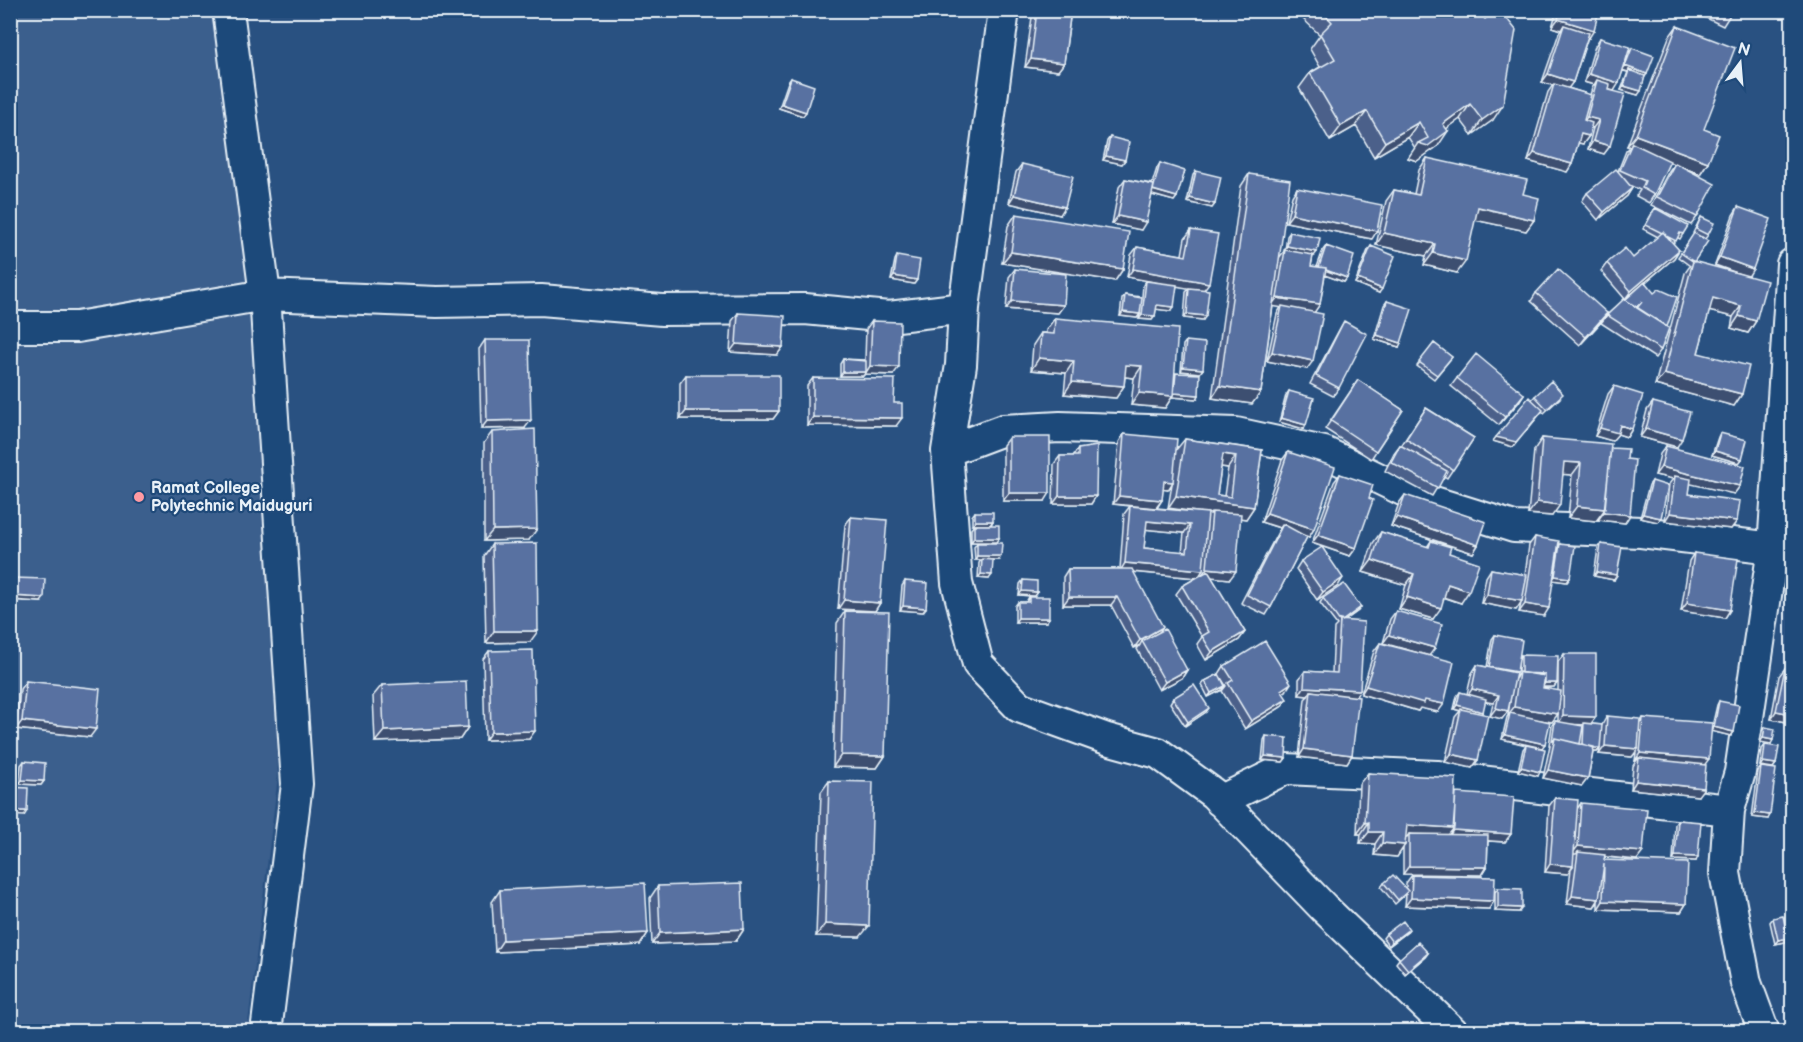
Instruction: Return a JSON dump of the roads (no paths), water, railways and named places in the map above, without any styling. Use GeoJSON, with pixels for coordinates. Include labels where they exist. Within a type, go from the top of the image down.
{"type":"FeatureCollection","features":[{"type":"Feature","properties":{"kind":"street"},"geometry":{"type":"LineString","coordinates":[[228,10],[265,295],[297,784],[266,1032]]}},
{"type":"Feature","properties":{"kind":"street"},"geometry":{"type":"LineString","coordinates":[[1004,10],[964,309],[961,365],[947,451],[957,583],[978,664],[1019,707],[1107,739],[1158,753],[1220,801],[1324,908],[1453,1032]]}},
{"type":"Feature","properties":{"kind":"street"},"geometry":{"type":"LineString","coordinates":[[1764,1032],[1746,983],[1725,873],[1730,810],[1740,772],[1773,548],[1792,264]]}},
{"type":"Feature","properties":{"kind":"street"},"geometry":{"type":"LineString","coordinates":[[10,327],[77,327],[265,295],[437,302],[541,300],[662,310],[805,309],[889,317],[964,309]]}},
{"type":"Feature","properties":{"kind":"street"},"geometry":{"type":"LineString","coordinates":[[947,451],[1003,430],[1060,427],[1236,433],[1324,452],[1415,496],[1514,527],[1641,532],[1773,548]]}},
{"type":"Feature","properties":{"kind":"street"},"geometry":{"type":"LineString","coordinates":[[1220,801],[1285,769],[1437,776],[1730,810]]}},
{"type":"Feature","properties":{"kind":"place","name":"Ramat College Polytechnic Maiduguri"},"geometry":{"type":"Point","coordinates":[139,497]}}]}
